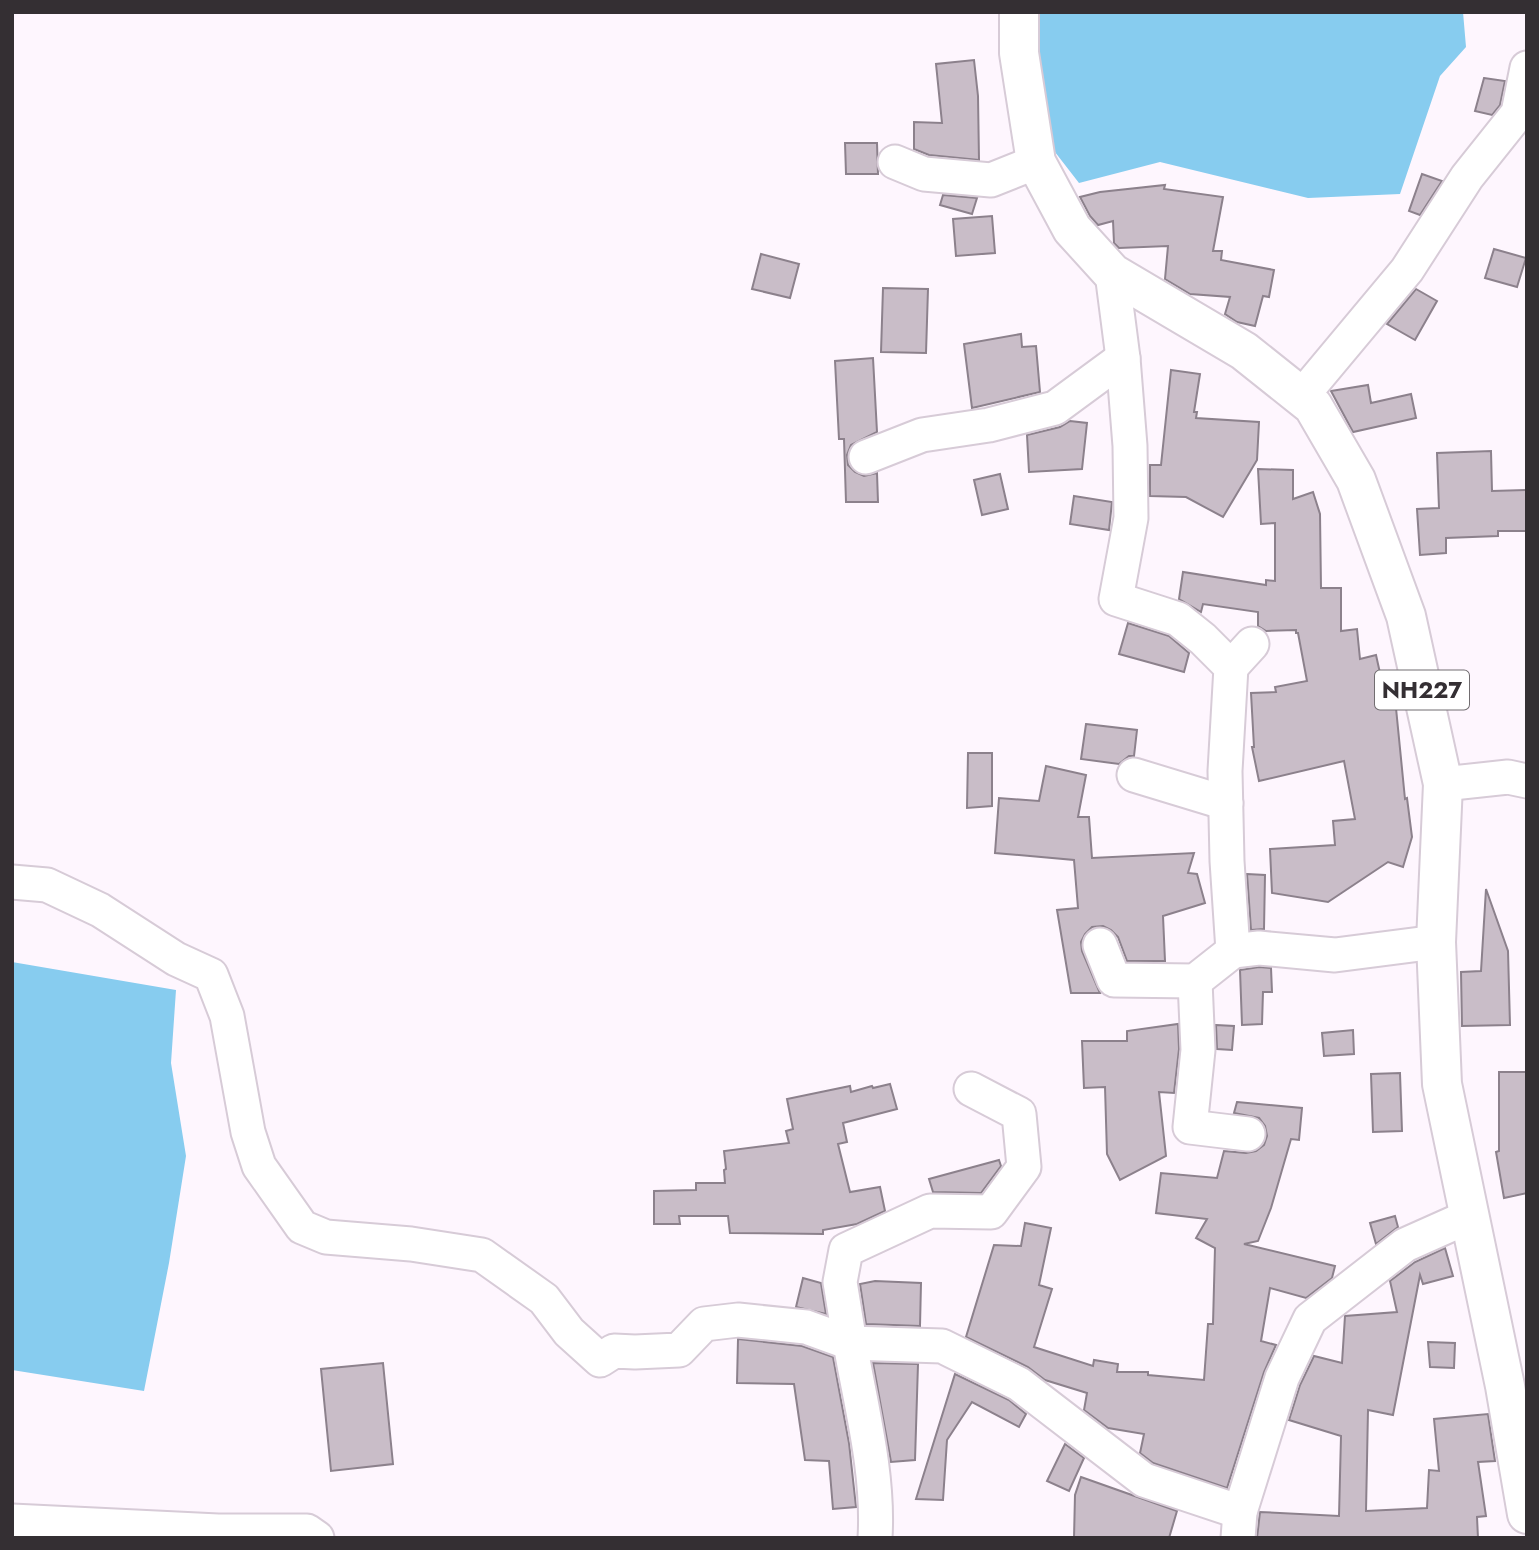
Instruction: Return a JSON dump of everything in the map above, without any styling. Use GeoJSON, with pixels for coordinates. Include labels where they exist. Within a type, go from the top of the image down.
{"type":"FeatureCollection","features":[{"type":"Feature","properties":{"kind":"highway","name":"NH227"},"geometry":{"type":"LineString","coordinates":[[1019,12],[1019,52],[1036,162],[1072,229],[1112,273],[1244,351],[1313,406],[1356,480],[1406,616],[1443,784],[1436,942],[1442,1084],[1505,1387],[1527,1514]]}},
{"type":"Feature","properties":{"kind":"street"},"geometry":{"type":"LineString","coordinates":[[1301,397],[1407,270],[1467,177],[1518,113],[1527,68]]}},
{"type":"Feature","properties":{"kind":"street"},"geometry":{"type":"LineString","coordinates":[[895,162],[924,174],[991,180],[1036,162]]}},
{"type":"Feature","properties":{"kind":"street"},"geometry":{"type":"LineString","coordinates":[[1112,273],[1123,358],[1130,446],[1131,518],[1116,599],[1178,619],[1203,639],[1241,656],[1225,771],[1233,951]]}},
{"type":"Feature","properties":{"kind":"street"},"geometry":{"type":"LineString","coordinates":[[866,457],[922,435],[989,425],[1055,408],[1123,358]]}},
{"type":"Feature","properties":{"kind":"street"},"geometry":{"type":"LineString","coordinates":[[1134,775],[1226,803]]}},
{"type":"Feature","properties":{"kind":"street"},"geometry":{"type":"LineString","coordinates":[[1443,784],[1508,777],[1527,780]]}},
{"type":"Feature","properties":{"kind":"street"},"geometry":{"type":"LineString","coordinates":[[12,882],[47,885],[100,910],[176,960],[211,975],[227,1016],[248,1132],[259,1166],[302,1227],[326,1237],[411,1244],[482,1255],[544,1299],[569,1332],[600,1360],[614,1351],[679,1350],[704,1324],[738,1320],[806,1327],[850,1343],[942,1346],[1018,1384],[1144,1480],[1239,1525],[1282,1378],[1310,1320],[1405,1245],[1470,1216]]}},
{"type":"Feature","properties":{"kind":"street"},"geometry":{"type":"LineString","coordinates":[[1100,945],[1114,980],[1195,981],[1233,951],[1259,948],[1335,955],[1436,942]]}},
{"type":"Feature","properties":{"kind":"street"},"geometry":{"type":"LineString","coordinates":[[1195,981],[1198,1050],[1190,1127],[1248,1134]]}},
{"type":"Feature","properties":{"kind":"street"},"geometry":{"type":"LineString","coordinates":[[876,1538],[877,1508],[874,1486],[840,1282],[846,1250],[930,1211],[991,1212],[1024,1167],[1019,1114],[971,1089]]}},
{"type":"Feature","properties":{"kind":"street"},"geometry":{"type":"LineString","coordinates":[[12,1521],[218,1531],[307,1531],[317,1538]]}},
{"type":"Feature","properties":{"kind":"water"},"geometry":{"type":"Polygon","coordinates":[[[1039,12],[1463,12],[1466,47],[1440,76],[1400,194],[1308,198],[1160,162],[1079,183],[1041,134],[1039,12]]]}},
{"type":"Feature","properties":{"kind":"water"},"geometry":{"type":"Polygon","coordinates":[[[12,962],[176,990],[171,1063],[186,1156],[144,1391],[12,1370],[12,962]]]}},
{"type":"Feature","properties":{"kind":"building"},"geometry":{"type":"Polygon","coordinates":[[[974,60],[978,96],[979,160],[929,155],[914,149],[914,122],[942,123],[936,64],[974,60]]]}},
{"type":"Feature","properties":{"kind":"building"},"geometry":{"type":"Polygon","coordinates":[[[1484,78],[1505,81],[1500,105],[1492,115],[1475,111],[1484,78]]]}},
{"type":"Feature","properties":{"kind":"building"},"geometry":{"type":"Polygon","coordinates":[[[845,143],[877,143],[878,174],[846,174],[845,143]]]}},
{"type":"Feature","properties":{"kind":"building"},"geometry":{"type":"Polygon","coordinates":[[[1422,174],[1442,181],[1420,215],[1409,211],[1422,174]]]}},
{"type":"Feature","properties":{"kind":"building"},"geometry":{"type":"Polygon","coordinates":[[[1165,185],[1164,189],[1223,197],[1213,251],[1222,251],[1221,260],[1274,270],[1269,297],[1263,296],[1255,326],[1237,322],[1225,314],[1230,297],[1190,294],[1165,279],[1168,246],[1119,248],[1114,243],[1113,221],[1098,225],[1080,197],[1100,192],[1165,185]]]}},
{"type":"Feature","properties":{"kind":"building"},"geometry":{"type":"Polygon","coordinates":[[[943,195],[977,198],[972,214],[940,205],[943,195]]]}},
{"type":"Feature","properties":{"kind":"building"},"geometry":{"type":"Polygon","coordinates":[[[992,216],[995,253],[956,256],[953,219],[992,216]]]}},
{"type":"Feature","properties":{"kind":"building"},"geometry":{"type":"Polygon","coordinates":[[[1494,249],[1526,258],[1517,287],[1485,278],[1494,249]]]}},
{"type":"Feature","properties":{"kind":"building"},"geometry":{"type":"Polygon","coordinates":[[[761,254],[799,264],[790,298],[752,289],[761,254]]]}},
{"type":"Feature","properties":{"kind":"building"},"geometry":{"type":"Polygon","coordinates":[[[883,288],[928,289],[926,353],[881,352],[883,288]]]}},
{"type":"Feature","properties":{"kind":"building"},"geometry":{"type":"Polygon","coordinates":[[[1416,289],[1437,301],[1415,340],[1387,324],[1416,289]]]}},
{"type":"Feature","properties":{"kind":"building"},"geometry":{"type":"Polygon","coordinates":[[[1021,334],[1022,347],[1036,346],[1040,392],[972,408],[964,344],[1021,334]]]}},
{"type":"Feature","properties":{"kind":"building"},"geometry":{"type":"Polygon","coordinates":[[[873,358],[877,432],[851,445],[847,455],[848,465],[855,472],[864,476],[877,473],[878,502],[846,502],[844,439],[839,439],[835,361],[873,358]]]}},
{"type":"Feature","properties":{"kind":"building"},"geometry":{"type":"Polygon","coordinates":[[[1171,370],[1200,374],[1194,412],[1197,412],[1196,418],[1259,422],[1257,460],[1223,517],[1186,497],[1150,496],[1150,465],[1161,465],[1171,370]]]}},
{"type":"Feature","properties":{"kind":"building"},"geometry":{"type":"Polygon","coordinates":[[[1368,385],[1371,403],[1411,394],[1416,418],[1353,432],[1331,391],[1368,385]]]}},
{"type":"Feature","properties":{"kind":"building"},"geometry":{"type":"Polygon","coordinates":[[[1070,421],[1087,423],[1082,469],[1029,472],[1027,435],[1060,427],[1070,421]]]}},
{"type":"Feature","properties":{"kind":"building"},"geometry":{"type":"Polygon","coordinates":[[[1491,451],[1492,491],[1527,490],[1527,531],[1498,531],[1498,536],[1446,538],[1446,553],[1420,555],[1417,509],[1439,508],[1437,453],[1491,451]]]}},
{"type":"Feature","properties":{"kind":"building"},"geometry":{"type":"Polygon","coordinates":[[[1258,469],[1293,470],[1293,499],[1313,492],[1320,514],[1321,588],[1341,588],[1341,631],[1357,629],[1360,659],[1376,655],[1386,700],[1395,698],[1405,799],[1407,798],[1412,837],[1403,867],[1388,862],[1328,902],[1272,893],[1270,849],[1335,845],[1333,821],[1355,819],[1344,761],[1259,781],[1252,747],[1251,693],[1276,692],[1275,687],[1307,681],[1298,633],[1296,630],[1266,631],[1258,626],[1258,612],[1203,604],[1201,612],[1179,599],[1183,572],[1266,585],[1266,580],[1275,581],[1275,523],[1261,524],[1258,469]]]}},
{"type":"Feature","properties":{"kind":"building"},"geometry":{"type":"Polygon","coordinates":[[[1000,474],[1008,509],[982,515],[974,480],[1000,474]]]}},
{"type":"Feature","properties":{"kind":"building"},"geometry":{"type":"Polygon","coordinates":[[[1074,496],[1112,502],[1109,530],[1070,524],[1074,496]]]}},
{"type":"Feature","properties":{"kind":"building"},"geometry":{"type":"Polygon","coordinates":[[[1128,623],[1169,636],[1189,653],[1184,672],[1119,654],[1128,623]]]}},
{"type":"Feature","properties":{"kind":"building"},"geometry":{"type":"Polygon","coordinates":[[[1086,724],[1137,730],[1134,756],[1129,756],[1119,764],[1081,759],[1086,724]]]}},
{"type":"Feature","properties":{"kind":"building"},"geometry":{"type":"Polygon","coordinates":[[[968,753],[992,753],[992,806],[967,808],[968,753]]]}},
{"type":"Feature","properties":{"kind":"building"},"geometry":{"type":"Polygon","coordinates":[[[1046,766],[1086,775],[1078,817],[1089,817],[1092,858],[1194,853],[1188,873],[1197,874],[1205,903],[1163,916],[1165,961],[1127,961],[1118,937],[1103,926],[1092,927],[1085,934],[1081,942],[1082,951],[1100,993],[1071,993],[1057,910],[1078,908],[1074,860],[995,853],[999,798],[1039,801],[1046,766]]]}},
{"type":"Feature","properties":{"kind":"building"},"geometry":{"type":"Polygon","coordinates":[[[1247,874],[1265,875],[1264,929],[1251,930],[1247,874]]]}},
{"type":"Feature","properties":{"kind":"building"},"geometry":{"type":"Polygon","coordinates":[[[1486,889],[1508,951],[1510,1025],[1462,1026],[1461,972],[1481,971],[1486,889]]]}},
{"type":"Feature","properties":{"kind":"building"},"geometry":{"type":"Polygon","coordinates":[[[1271,968],[1272,992],[1263,992],[1262,1024],[1242,1025],[1240,970],[1271,968]]]}},
{"type":"Feature","properties":{"kind":"building"},"geometry":{"type":"Polygon","coordinates":[[[1178,1024],[1179,1049],[1174,1093],[1159,1092],[1166,1156],[1120,1180],[1107,1154],[1105,1087],[1084,1088],[1082,1041],[1127,1041],[1127,1031],[1178,1024]]]}},
{"type":"Feature","properties":{"kind":"building"},"geometry":{"type":"Polygon","coordinates":[[[1216,1025],[1234,1026],[1232,1050],[1217,1049],[1216,1025]]]}},
{"type":"Feature","properties":{"kind":"building"},"geometry":{"type":"Polygon","coordinates":[[[1353,1030],[1354,1054],[1324,1056],[1322,1033],[1353,1030]]]}},
{"type":"Feature","properties":{"kind":"building"},"geometry":{"type":"Polygon","coordinates":[[[1499,1072],[1527,1072],[1527,1193],[1504,1198],[1496,1152],[1499,1151],[1499,1072]]]}},
{"type":"Feature","properties":{"kind":"building"},"geometry":{"type":"Polygon","coordinates":[[[1400,1073],[1402,1131],[1373,1132],[1371,1074],[1400,1073]]]}},
{"type":"Feature","properties":{"kind":"building"},"geometry":{"type":"Polygon","coordinates":[[[890,1084],[897,1109],[843,1123],[847,1142],[838,1144],[850,1192],[880,1187],[885,1211],[857,1224],[823,1230],[823,1234],[730,1233],[728,1216],[679,1216],[680,1224],[654,1224],[654,1191],[696,1190],[696,1183],[725,1183],[724,1151],[789,1143],[786,1131],[793,1129],[787,1099],[850,1086],[851,1092],[890,1084]]]}},
{"type":"Feature","properties":{"kind":"building"},"geometry":{"type":"Polygon","coordinates":[[[1237,1102],[1302,1108],[1299,1140],[1291,1139],[1271,1208],[1258,1241],[1244,1244],[1335,1266],[1332,1278],[1306,1298],[1270,1288],[1261,1341],[1276,1345],[1264,1372],[1227,1488],[1153,1463],[1140,1453],[1144,1434],[1108,1428],[1084,1410],[1087,1393],[1045,1380],[1028,1367],[966,1337],[994,1245],[1021,1246],[1025,1223],[1051,1228],[1039,1285],[1052,1289],[1034,1347],[1093,1366],[1094,1360],[1118,1364],[1117,1372],[1148,1372],[1148,1375],[1204,1380],[1208,1324],[1213,1324],[1215,1248],[1196,1238],[1207,1219],[1156,1213],[1161,1173],[1217,1178],[1224,1151],[1246,1153],[1256,1151],[1264,1145],[1267,1136],[1265,1126],[1259,1118],[1234,1113],[1237,1102]]]}},
{"type":"Feature","properties":{"kind":"building"},"geometry":{"type":"Polygon","coordinates":[[[999,1160],[1001,1166],[981,1193],[933,1192],[929,1179],[999,1160]]]}},
{"type":"Feature","properties":{"kind":"building"},"geometry":{"type":"Polygon","coordinates":[[[1395,1216],[1398,1227],[1376,1244],[1370,1223],[1395,1216]]]}},
{"type":"Feature","properties":{"kind":"building"},"geometry":{"type":"Polygon","coordinates":[[[1445,1248],[1453,1276],[1423,1284],[1420,1275],[1393,1415],[1368,1410],[1366,1511],[1427,1508],[1429,1470],[1439,1471],[1434,1419],[1488,1414],[1495,1461],[1478,1462],[1486,1516],[1477,1517],[1478,1538],[1257,1538],[1260,1512],[1339,1516],[1341,1436],[1289,1420],[1300,1385],[1314,1356],[1342,1363],[1345,1316],[1397,1312],[1390,1281],[1415,1262],[1445,1248]]]}},
{"type":"Feature","properties":{"kind":"building"},"geometry":{"type":"Polygon","coordinates":[[[803,1278],[821,1283],[826,1314],[796,1307],[803,1278]]]}},
{"type":"Feature","properties":{"kind":"building"},"geometry":{"type":"Polygon","coordinates":[[[875,1281],[921,1283],[920,1326],[866,1324],[860,1284],[875,1281]]]}},
{"type":"Feature","properties":{"kind":"building"},"geometry":{"type":"Polygon","coordinates":[[[738,1339],[802,1346],[833,1357],[849,1443],[856,1507],[833,1509],[829,1461],[805,1460],[794,1384],[737,1383],[738,1339]]]}},
{"type":"Feature","properties":{"kind":"building"},"geometry":{"type":"Polygon","coordinates":[[[1428,1342],[1455,1343],[1454,1368],[1430,1367],[1428,1342]]]}},
{"type":"Feature","properties":{"kind":"building"},"geometry":{"type":"Polygon","coordinates":[[[383,1363],[393,1464],[331,1471],[321,1369],[383,1363]]]}},
{"type":"Feature","properties":{"kind":"building"},"geometry":{"type":"Polygon","coordinates":[[[873,1363],[918,1364],[915,1460],[891,1462],[873,1363]]]}},
{"type":"Feature","properties":{"kind":"building"},"geometry":{"type":"Polygon","coordinates":[[[955,1374],[1009,1400],[1026,1414],[1019,1427],[972,1402],[947,1440],[943,1500],[916,1499],[955,1374]]]}},
{"type":"Feature","properties":{"kind":"building"},"geometry":{"type":"Polygon","coordinates":[[[1065,1444],[1084,1458],[1069,1491],[1047,1481],[1065,1444]]]}},
{"type":"Feature","properties":{"kind":"building"},"geometry":{"type":"Polygon","coordinates":[[[1081,1477],[1177,1511],[1169,1538],[1074,1538],[1075,1495],[1081,1477]]]}}]}
